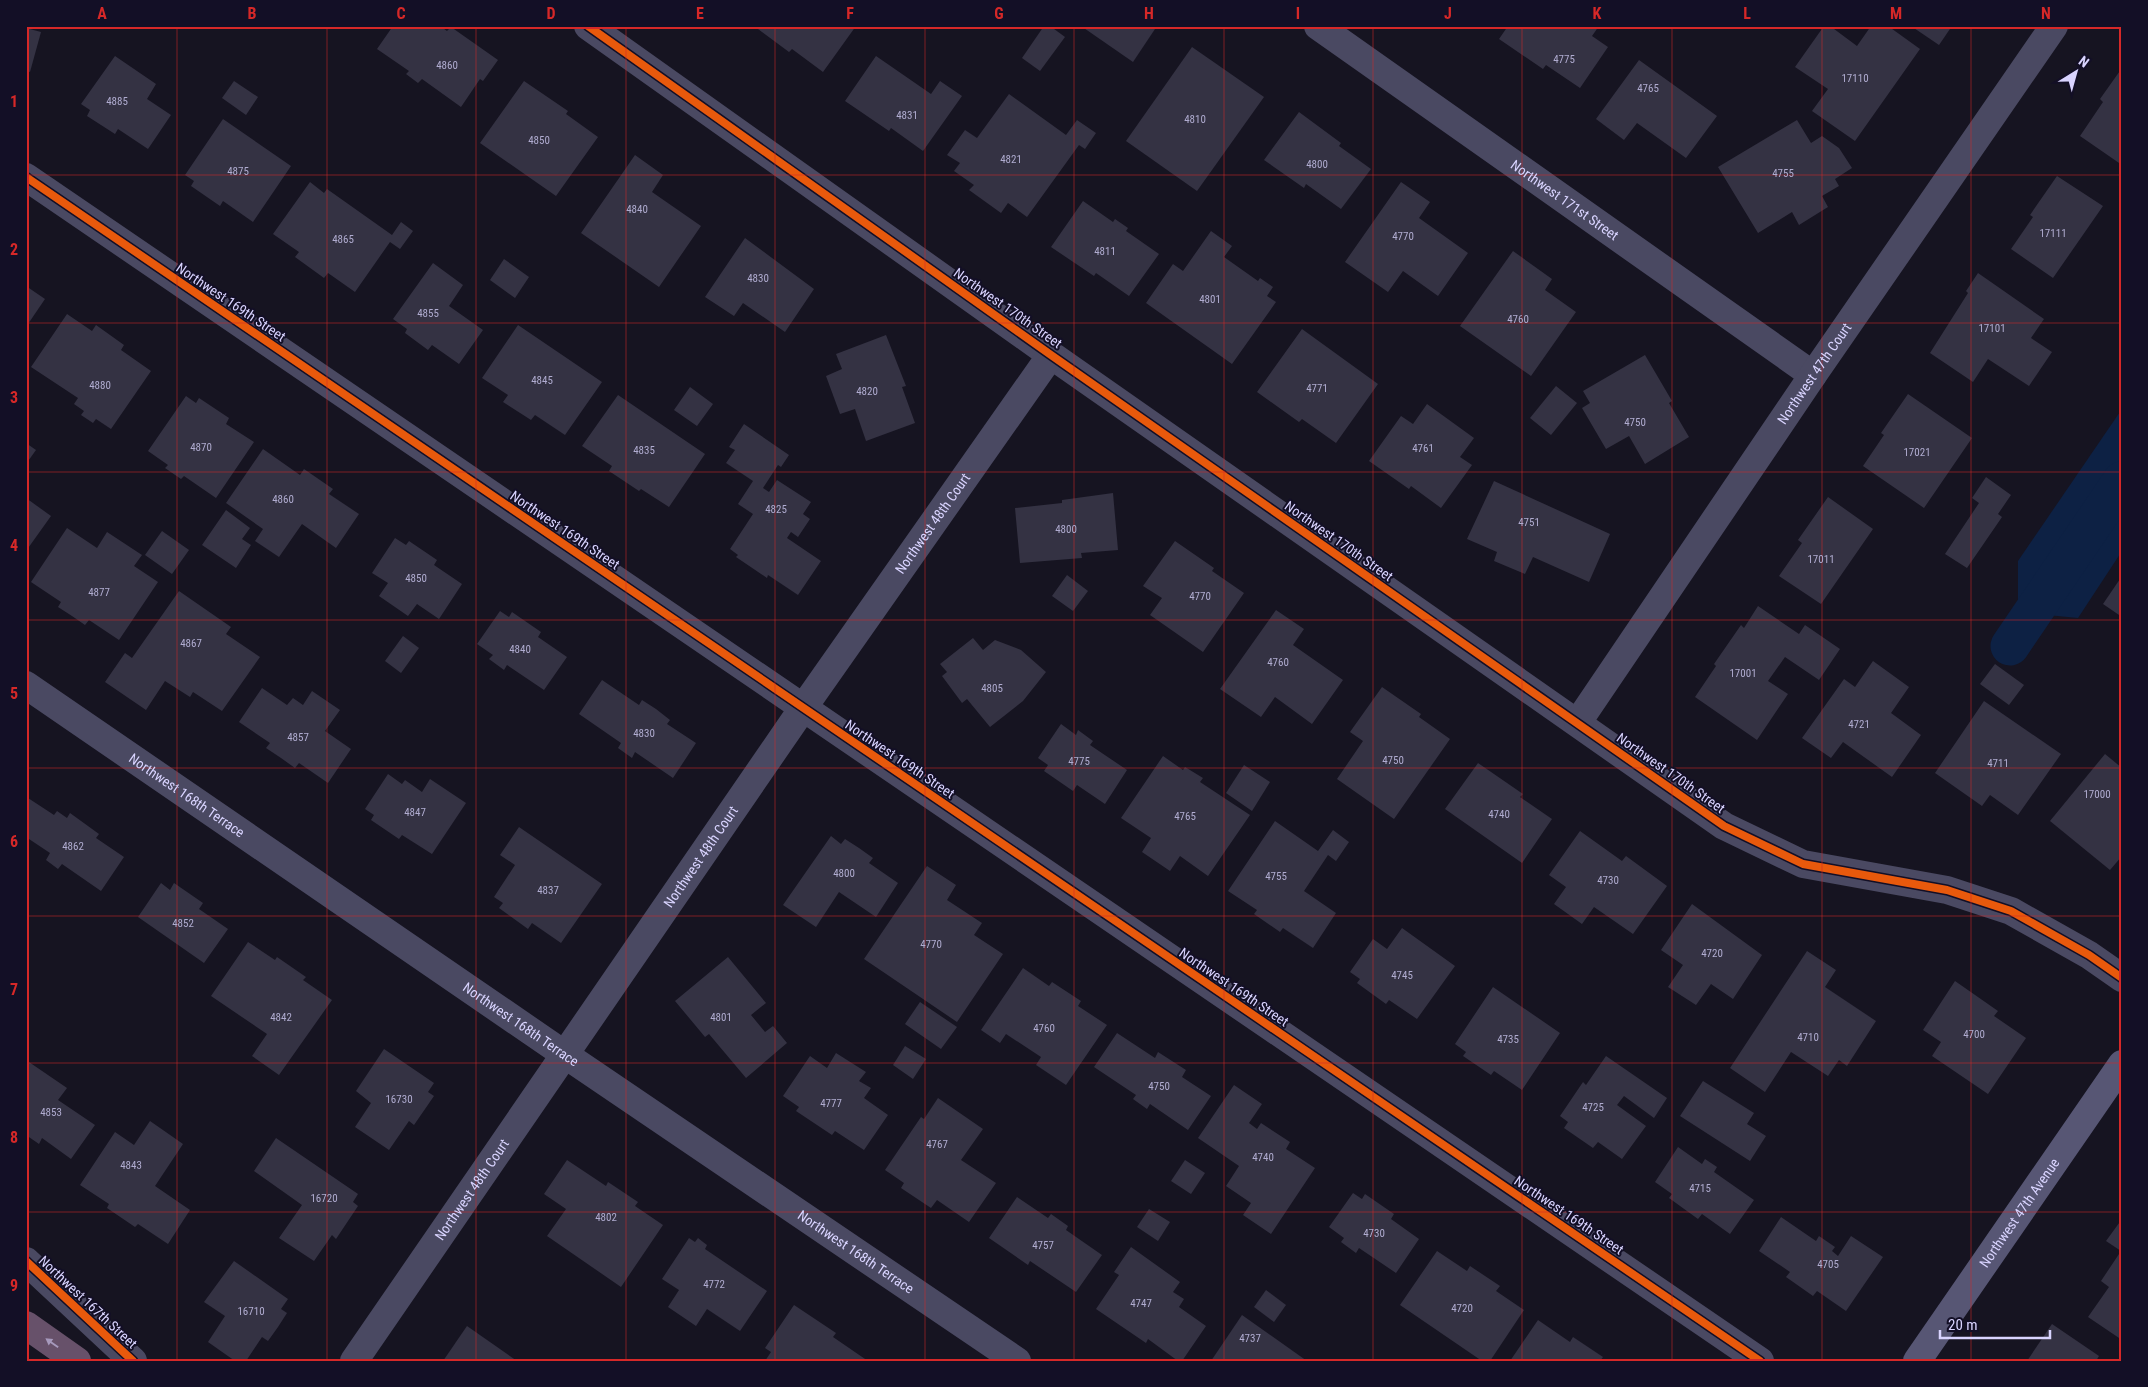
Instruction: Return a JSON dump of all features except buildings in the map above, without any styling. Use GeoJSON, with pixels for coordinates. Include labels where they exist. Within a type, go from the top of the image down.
{"type":"FeatureCollection","features":[{"type":"Feature","properties":{"kind":"highway"},"geometry":{"type":"LineString","coordinates":[[26,1325],[77,1361]]}},
{"type":"Feature","properties":{"kind":"main road","name":"Northwest 47th Avenue"},"geometry":{"type":"LineString","coordinates":[[1917,1361],[2122,1064]]}},
{"type":"Feature","properties":{"kind":"street","name":"Northwest 170th Street"},"geometry":{"type":"LineString","coordinates":[[588,26],[1051,355],[1724,826],[1803,864],[1947,890],[2011,910],[2089,955],[2122,978]]}},
{"type":"Feature","properties":{"kind":"street","name":"Northwest 171st Street"},"geometry":{"type":"LineString","coordinates":[[1318,26],[1813,375]]}},
{"type":"Feature","properties":{"kind":"street","name":"Northwest 47th Court"},"geometry":{"type":"LineString","coordinates":[[1578,722],[1813,375],[2054,26]]}},
{"type":"Feature","properties":{"kind":"street","name":"Northwest 169th Street"},"geometry":{"type":"LineString","coordinates":[[26,177],[1760,1361]]}},
{"type":"Feature","properties":{"kind":"street","name":"Northwest 48th Court"},"geometry":{"type":"LineString","coordinates":[[354,1361],[802,708],[1051,355]]}},
{"type":"Feature","properties":{"kind":"street","name":"Northwest 168th Terrace"},"geometry":{"type":"LineString","coordinates":[[26,685],[564,1054],[1017,1361]]}},
{"type":"Feature","properties":{"kind":"street","name":"Northwest 167th Street"},"geometry":{"type":"LineString","coordinates":[[26,1262],[133,1361]]}},
{"type":"Feature","properties":{"kind":"water"},"geometry":{"type":"Polygon","coordinates":[[[2122,409],[2122,551],[2078,618],[2018,612],[2018,561],[2122,409]]]}},
{"type":"Feature","properties":{"kind":"waterway"},"geometry":{"type":"LineString","coordinates":[[2010,646],[2122,481]]}},
{"type":"Feature","properties":{"kind":"cycle path"},"geometry":{"type":"LineString","coordinates":[[588,26],[1051,355],[1724,826],[1803,864],[1947,890],[2011,911],[2089,955],[2122,978]]}},
{"type":"Feature","properties":{"kind":"cycle path"},"geometry":{"type":"LineString","coordinates":[[26,177],[1760,1361]]}},
{"type":"Feature","properties":{"kind":"cycle path"},"geometry":{"type":"LineString","coordinates":[[26,1261],[133,1361]]}}]}
